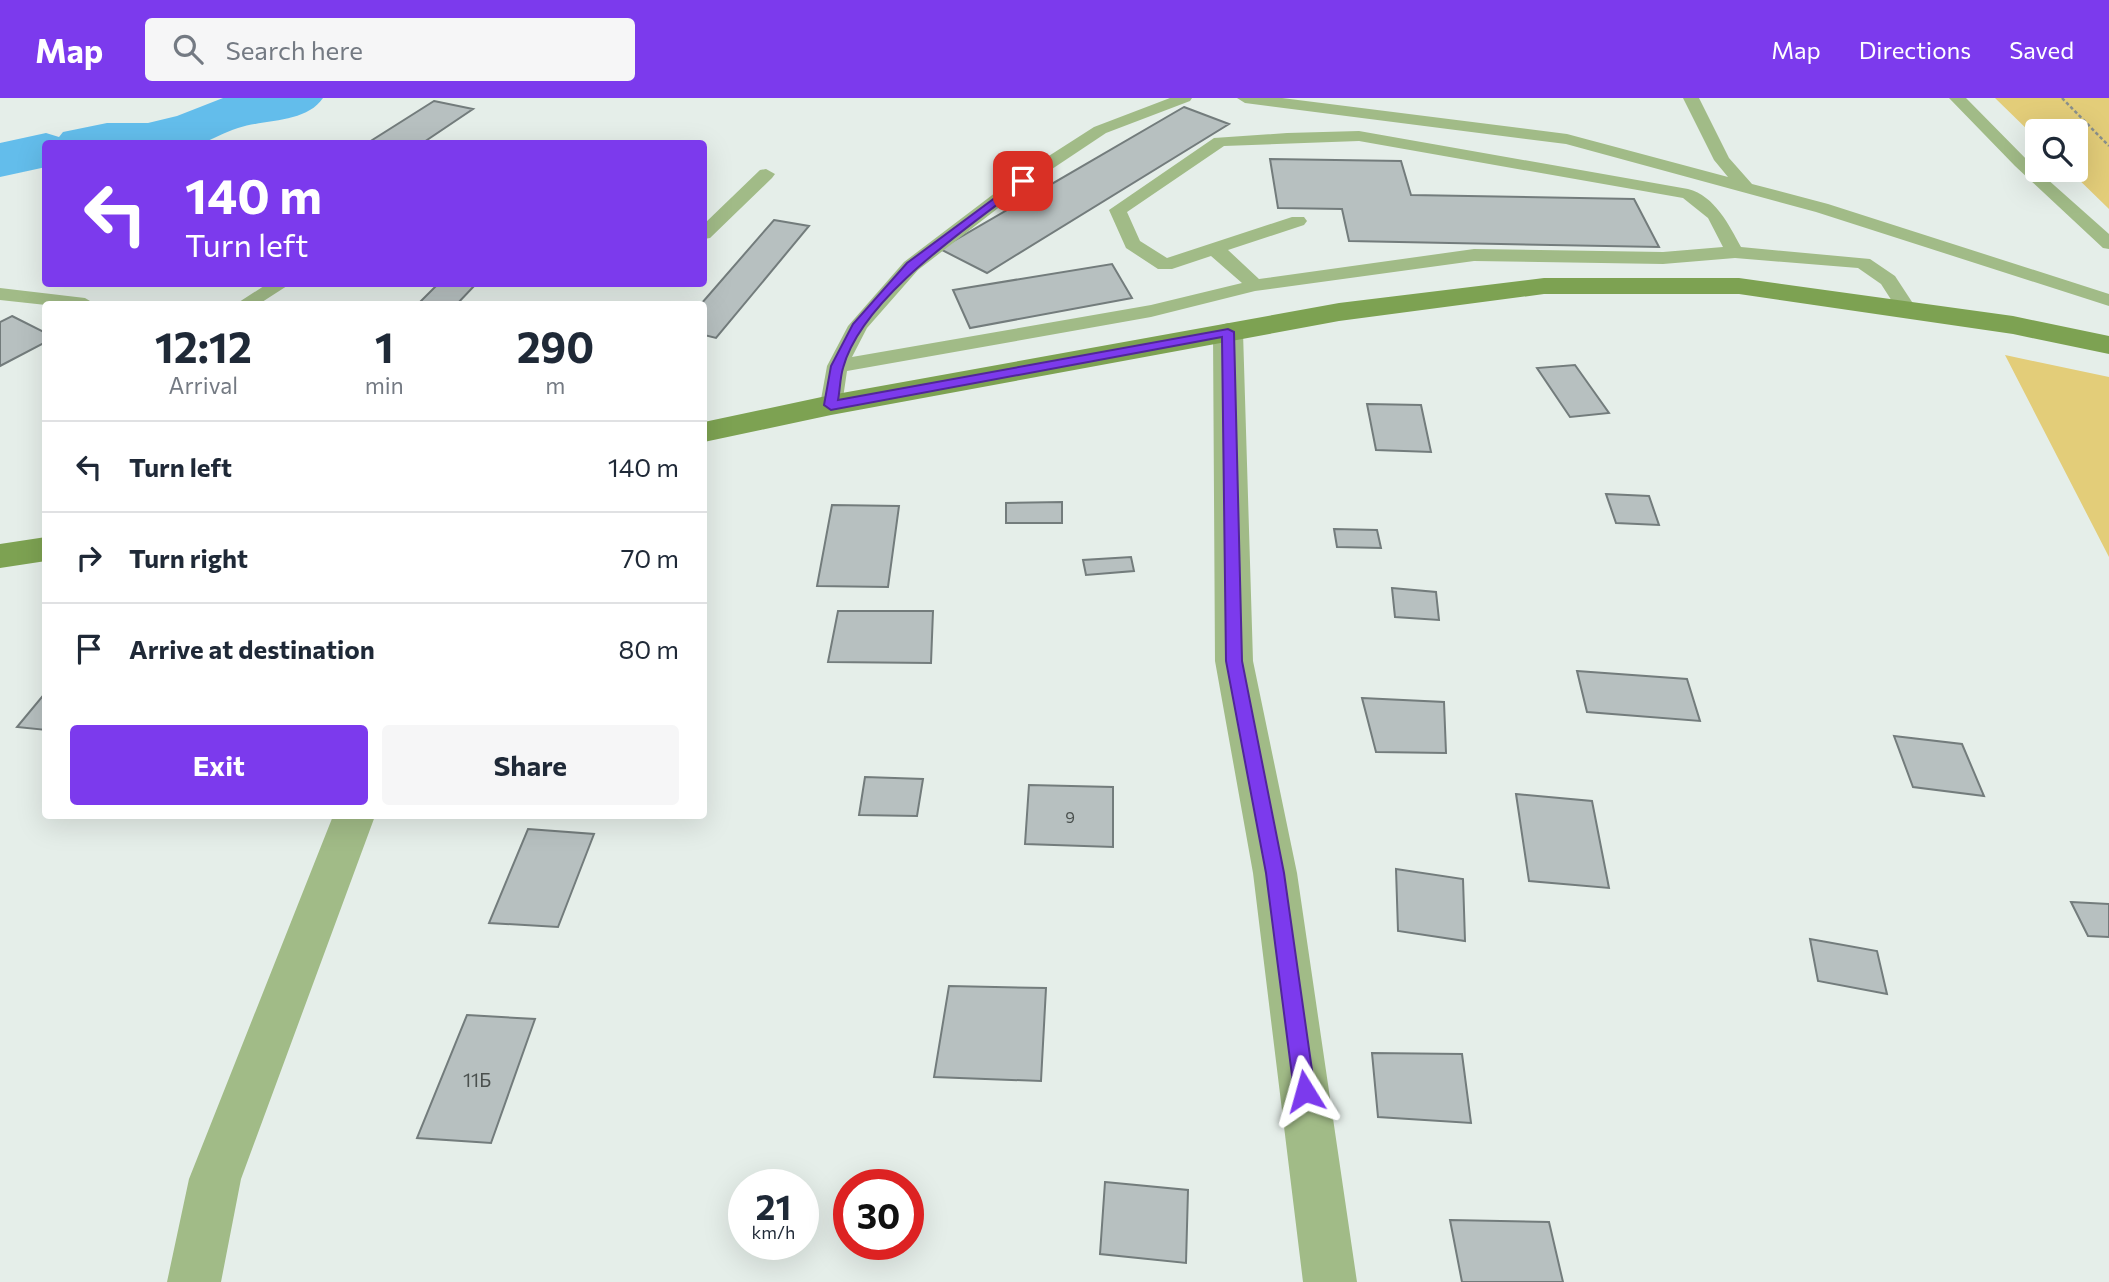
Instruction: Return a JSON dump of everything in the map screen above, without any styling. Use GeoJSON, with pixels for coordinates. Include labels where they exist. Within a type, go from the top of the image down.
{"type":"FeatureCollection","features":[{"type":"Feature","properties":{"kind":"main road"},"geometry":{"type":"LineString","coordinates":[[707,431],[831,405],[1339,312],[1544,286],[1739,286],[1906,308],[2012,325],[2109,345]]}},
{"type":"Feature","properties":{"kind":"main road"},"geometry":{"type":"LineString","coordinates":[[0,556],[42,551]]}},
{"type":"Feature","properties":{"kind":"street"},"geometry":{"type":"LineString","coordinates":[[1228,332],[1234,661],[1275,873],[1330,1282]]}},
{"type":"Feature","properties":{"kind":"street"},"geometry":{"type":"LineString","coordinates":[[194,1282],[215,1179],[353,819]]}},
{"type":"Feature","properties":{"kind":"lane"},"geometry":{"type":"LineString","coordinates":[[831,405],[837,366],[858,326],[911,266],[1023,181],[1100,130],[1184,98]]}},
{"type":"Feature","properties":{"kind":"lane"},"geometry":{"type":"LineString","coordinates":[[1245,98],[1567,139],[1746,187],[2109,300]]}},
{"type":"Feature","properties":{"kind":"lane"},"geometry":{"type":"LineString","coordinates":[[1691,98],[1722,160],[1746,187]]}},
{"type":"Feature","properties":{"kind":"lane"},"geometry":{"type":"LineString","coordinates":[[1957,98],[2109,244]]}},
{"type":"Feature","properties":{"kind":"lane"},"geometry":{"type":"LineString","coordinates":[[1298,222],[1166,265],[1132,244],[1118,210],[1220,141],[1359,136],[1688,194],[1715,215],[1735,252]]}},
{"type":"Feature","properties":{"kind":"lane"},"geometry":{"type":"LineString","coordinates":[[707,231],[766,174]]}},
{"type":"Feature","properties":{"kind":"lane"},"geometry":{"type":"LineString","coordinates":[[1214,248],[1234,262],[1255,285]]}},
{"type":"Feature","properties":{"kind":"lane"},"geometry":{"type":"LineString","coordinates":[[837,366],[1151,311],[1255,285],[1474,255],[1663,258],[1735,252],[1863,263],[1888,280],[1906,308]]}},
{"type":"Feature","properties":{"kind":"lane"},"geometry":{"type":"LineString","coordinates":[[251,301],[275,287]]}},
{"type":"Feature","properties":{"kind":"lane"},"geometry":{"type":"LineString","coordinates":[[0,294],[60,301]]}},
{"type":"Feature","properties":{"kind":"path"},"geometry":{"type":"LineString","coordinates":[[2062,98],[2109,146]]}},
{"type":"Feature","properties":{"kind":"shaded area"},"geometry":{"type":"Polygon","coordinates":[[[1995,98],[2109,98],[2109,209],[2081,182],[2088,182],[2088,119],[2025,119],[2025,127],[1995,98]]]}},
{"type":"Feature","properties":{"kind":"shaded area"},"geometry":{"type":"Polygon","coordinates":[[[2005,355],[2109,377],[2109,557],[2005,355]]]}},
{"type":"Feature","properties":{"kind":"building"},"geometry":{"type":"Polygon","coordinates":[[[434,101],[473,109],[427,140],[372,140],[434,101]]]}},
{"type":"Feature","properties":{"kind":"building"},"geometry":{"type":"Polygon","coordinates":[[[1184,107],[1229,124],[987,273],[940,249],[1184,107]]]}},
{"type":"Feature","properties":{"kind":"building"},"geometry":{"type":"Polygon","coordinates":[[[1270,159],[1401,161],[1411,195],[1634,199],[1659,247],[1349,241],[1342,209],[1278,208],[1270,159]]]}},
{"type":"Feature","properties":{"kind":"building"},"geometry":{"type":"Polygon","coordinates":[[[774,220],[809,226],[716,338],[707,336],[707,301],[704,301],[774,220]]]}},
{"type":"Feature","properties":{"kind":"building"},"geometry":{"type":"Polygon","coordinates":[[[1112,264],[1132,298],[970,328],[953,290],[1112,264]]]}},
{"type":"Feature","properties":{"kind":"building"},"geometry":{"type":"Polygon","coordinates":[[[435,287],[473,287],[460,301],[421,301],[435,287]]]}},
{"type":"Feature","properties":{"kind":"building"},"geometry":{"type":"Polygon","coordinates":[[[12,316],[42,331],[42,344],[0,366],[0,322],[12,316]]]}},
{"type":"Feature","properties":{"kind":"building"},"geometry":{"type":"Polygon","coordinates":[[[1575,365],[1609,413],[1570,417],[1537,368],[1575,365]]]}},
{"type":"Feature","properties":{"kind":"building"},"geometry":{"type":"Polygon","coordinates":[[[1367,404],[1421,405],[1431,452],[1376,450],[1367,404]]]}},
{"type":"Feature","properties":{"kind":"building"},"geometry":{"type":"Polygon","coordinates":[[[1606,494],[1649,496],[1659,525],[1616,523],[1606,494]]]}},
{"type":"Feature","properties":{"kind":"building"},"geometry":{"type":"Polygon","coordinates":[[[1062,502],[1062,523],[1006,523],[1006,503],[1062,502]]]}},
{"type":"Feature","properties":{"kind":"building"},"geometry":{"type":"Polygon","coordinates":[[[832,505],[899,506],[888,587],[817,586],[832,505]]]}},
{"type":"Feature","properties":{"kind":"building"},"geometry":{"type":"Polygon","coordinates":[[[1334,529],[1377,530],[1381,548],[1337,547],[1334,529]]]}},
{"type":"Feature","properties":{"kind":"building"},"geometry":{"type":"Polygon","coordinates":[[[1131,557],[1134,571],[1086,575],[1083,560],[1131,557]]]}},
{"type":"Feature","properties":{"kind":"building"},"geometry":{"type":"Polygon","coordinates":[[[1392,588],[1436,592],[1439,620],[1395,617],[1392,588]]]}},
{"type":"Feature","properties":{"kind":"building"},"geometry":{"type":"Polygon","coordinates":[[[838,611],[933,611],[931,663],[828,662],[838,611]]]}},
{"type":"Feature","properties":{"kind":"building"},"geometry":{"type":"Polygon","coordinates":[[[1577,671],[1687,679],[1700,721],[1587,712],[1577,671]]]}},
{"type":"Feature","properties":{"kind":"building"},"geometry":{"type":"Polygon","coordinates":[[[42,697],[42,730],[17,727],[42,697]]]}},
{"type":"Feature","properties":{"kind":"building"},"geometry":{"type":"Polygon","coordinates":[[[1362,698],[1444,702],[1446,753],[1376,752],[1362,698]]]}},
{"type":"Feature","properties":{"kind":"building"},"geometry":{"type":"Polygon","coordinates":[[[1894,736],[1962,744],[1984,796],[1913,787],[1894,736]]]}},
{"type":"Feature","properties":{"kind":"building"},"geometry":{"type":"Polygon","coordinates":[[[865,777],[923,779],[917,816],[859,815],[865,777]]]}},
{"type":"Feature","properties":{"kind":"building"},"geometry":{"type":"Polygon","coordinates":[[[1029,785],[1113,787],[1113,847],[1025,844],[1029,785]]]}},
{"type":"Feature","properties":{"kind":"building"},"geometry":{"type":"Polygon","coordinates":[[[1516,794],[1592,801],[1609,888],[1529,881],[1516,794]]]}},
{"type":"Feature","properties":{"kind":"building"},"geometry":{"type":"Polygon","coordinates":[[[528,829],[594,834],[558,927],[489,923],[528,829]]]}},
{"type":"Feature","properties":{"kind":"building"},"geometry":{"type":"Polygon","coordinates":[[[1396,869],[1463,879],[1465,941],[1398,931],[1396,869]]]}},
{"type":"Feature","properties":{"kind":"building"},"geometry":{"type":"Polygon","coordinates":[[[2071,902],[2109,904],[2109,937],[2088,936],[2071,902]]]}},
{"type":"Feature","properties":{"kind":"building"},"geometry":{"type":"Polygon","coordinates":[[[1810,939],[1877,951],[1887,994],[1818,981],[1810,939]]]}},
{"type":"Feature","properties":{"kind":"building"},"geometry":{"type":"Polygon","coordinates":[[[949,986],[1046,988],[1041,1081],[934,1077],[949,986]]]}},
{"type":"Feature","properties":{"kind":"building"},"geometry":{"type":"Polygon","coordinates":[[[467,1015],[535,1019],[491,1143],[417,1138],[467,1015]]]}},
{"type":"Feature","properties":{"kind":"building"},"geometry":{"type":"Polygon","coordinates":[[[1372,1053],[1462,1054],[1471,1123],[1378,1117],[1372,1053]]]}},
{"type":"Feature","properties":{"kind":"building"},"geometry":{"type":"Polygon","coordinates":[[[1105,1182],[1188,1190],[1186,1263],[1100,1254],[1105,1182]]]}},
{"type":"Feature","properties":{"kind":"building"},"geometry":{"type":"Polygon","coordinates":[[[1450,1220],[1549,1222],[1563,1282],[1462,1282],[1450,1220]]]}},
{"type":"Feature","properties":{"kind":"waterway"},"geometry":{"type":"LineString","coordinates":[[102,140],[148,139],[195,128],[227,113],[259,109],[297,98]]}},
{"type":"Feature","properties":{"kind":"waterway"},"geometry":{"type":"LineString","coordinates":[[0,160],[42,151]]}},
{"type":"Feature","properties":{"kind":"route"},"geometry":{"type":"LineString","coordinates":[[1023,181],[911,266],[858,326],[837,366],[831,405],[1228,332],[1234,661],[1275,873],[1305,1091]]}}]}
